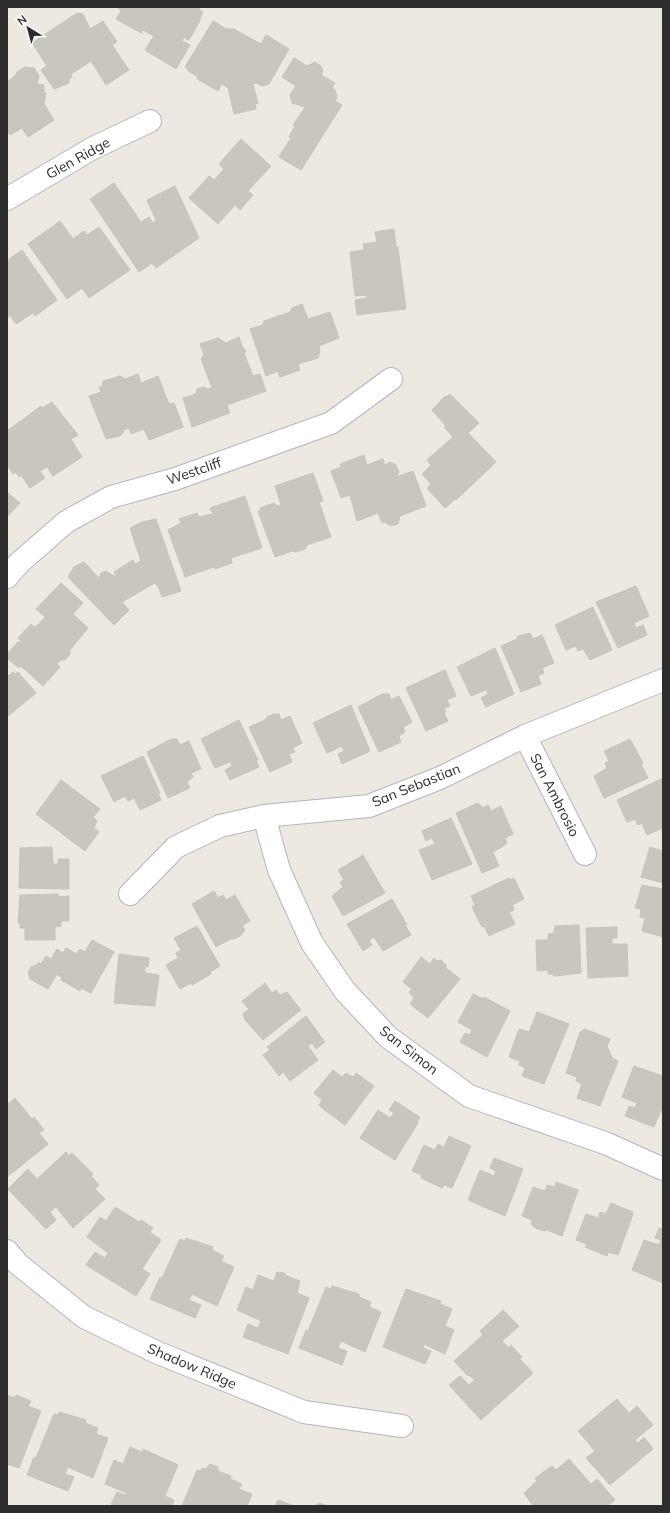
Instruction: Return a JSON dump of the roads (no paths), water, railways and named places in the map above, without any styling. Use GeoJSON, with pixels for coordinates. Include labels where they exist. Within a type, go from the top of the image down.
{"type":"FeatureCollection","features":[{"type":"Feature","properties":{"kind":"street","name":"Glen Ridge"},"geometry":{"type":"LineString","coordinates":[[7,199],[93,148],[150,121]]}},
{"type":"Feature","properties":{"kind":"street","name":"Westcliff"},"geometry":{"type":"LineString","coordinates":[[7,577],[19,563],[66,522],[111,498],[175,479],[331,423],[391,379]]}},
{"type":"Feature","properties":{"kind":"street","name":"San Sebastian"},"geometry":{"type":"LineString","coordinates":[[130,894],[176,847],[220,826],[264,816],[369,806],[440,778],[525,736],[663,680]]}},
{"type":"Feature","properties":{"kind":"street","name":"San Ambrosio"},"geometry":{"type":"LineString","coordinates":[[525,736],[585,854]]}},
{"type":"Feature","properties":{"kind":"street","name":"San Simon"},"geometry":{"type":"LineString","coordinates":[[264,816],[279,870],[312,943],[345,991],[388,1037],[469,1096],[605,1143],[663,1169]]}},
{"type":"Feature","properties":{"kind":"street","name":"Shadow Ridge"},"geometry":{"type":"LineString","coordinates":[[7,1251],[18,1264],[84,1317],[156,1352],[304,1412],[402,1426]]}}]}
